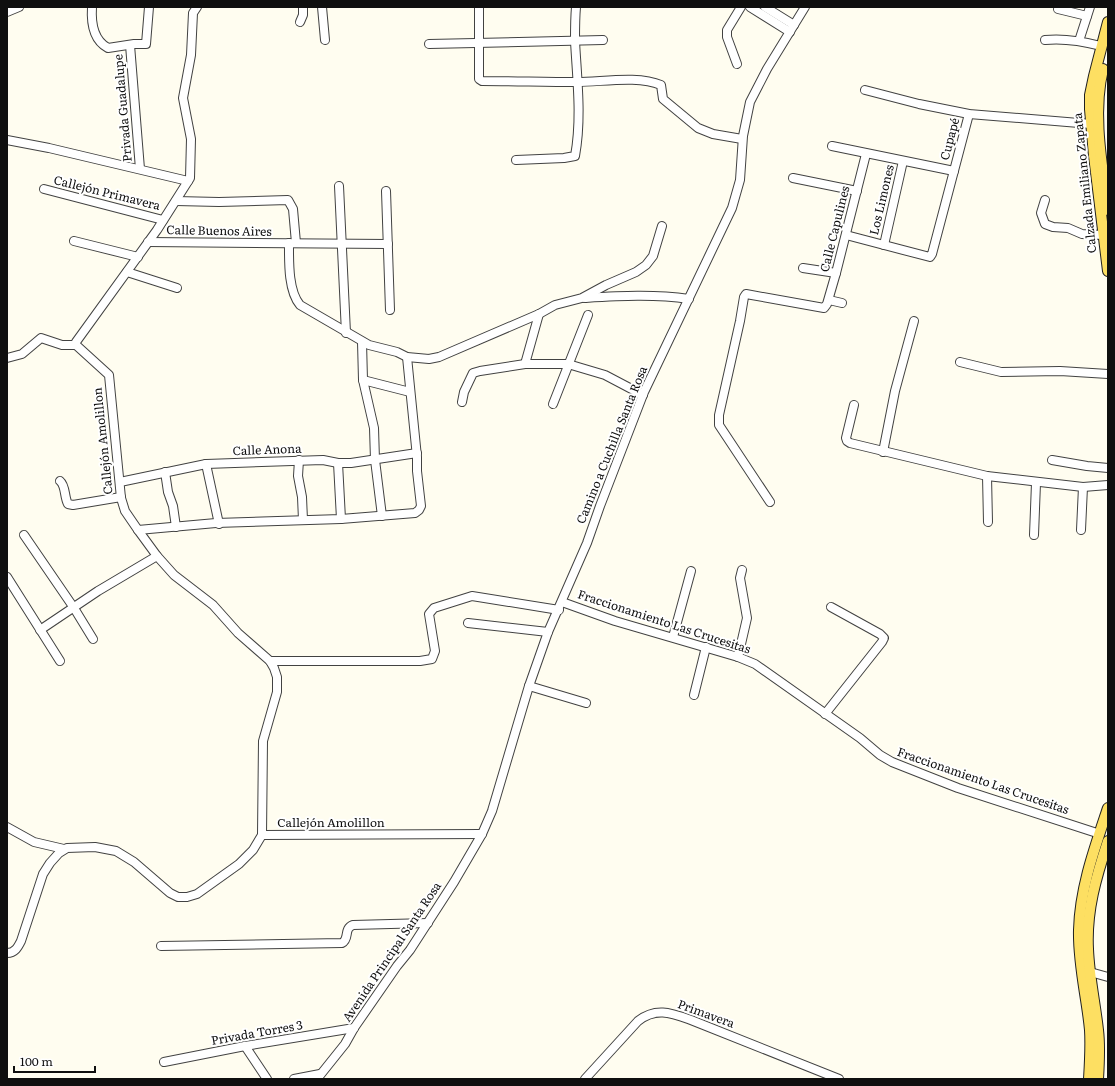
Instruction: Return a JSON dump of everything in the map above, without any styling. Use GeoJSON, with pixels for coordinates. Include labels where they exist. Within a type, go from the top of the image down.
{"type":"FeatureCollection","features":[{"type":"Feature","properties":{"kind":"main road","name":"Calzada Emiliano Zapata"},"geometry":{"type":"LineString","coordinates":[[1108,22],[1097,110],[1102,171],[1108,210]]}},
{"type":"Feature","properties":{"kind":"main road","name":"Calzada Emiliano Zapata"},"geometry":{"type":"LineString","coordinates":[[1105,46],[1090,95],[1091,124],[1108,271]]}},
{"type":"Feature","properties":{"kind":"main road"},"geometry":{"type":"LineString","coordinates":[[1089,1079],[1090,1030],[1081,969],[1079,929],[1081,907],[1086,883],[1108,811]]}},
{"type":"Feature","properties":{"kind":"main road"},"geometry":{"type":"LineString","coordinates":[[1098,1079],[1098,1032],[1088,948],[1091,900],[1096,878],[1108,842]]}},
{"type":"Feature","properties":{"kind":"street"},"geometry":{"type":"LineString","coordinates":[[7,12],[19,7]]}},
{"type":"Feature","properties":{"kind":"street"},"geometry":{"type":"LineString","coordinates":[[92,7],[95,34],[99,42],[108,48],[146,44],[149,7]]}},
{"type":"Feature","properties":{"kind":"street"},"geometry":{"type":"LineString","coordinates":[[300,22],[303,14],[303,7]]}},
{"type":"Feature","properties":{"kind":"street"},"geometry":{"type":"LineString","coordinates":[[322,7],[325,40]]}},
{"type":"Feature","properties":{"kind":"street"},"geometry":{"type":"LineString","coordinates":[[479,7],[479,79],[482,81],[578,82],[623,80],[655,82],[661,85],[663,100],[698,128],[713,134],[742,139]]}},
{"type":"Feature","properties":{"kind":"street"},"geometry":{"type":"LineString","coordinates":[[516,160],[564,158],[574,156],[577,140],[578,82],[575,40],[576,7]]}},
{"type":"Feature","properties":{"kind":"street"},"geometry":{"type":"LineString","coordinates":[[737,64],[727,37],[727,30],[741,7]]}},
{"type":"Feature","properties":{"kind":"street"},"geometry":{"type":"LineString","coordinates":[[750,7],[792,28]]}},
{"type":"Feature","properties":{"kind":"street"},"geometry":{"type":"LineString","coordinates":[[765,7],[792,28]]}},
{"type":"Feature","properties":{"kind":"street","name":"Camino a Cuchilla Santa Rosa"},"geometry":{"type":"LineString","coordinates":[[482,834],[492,811],[529,686],[548,632],[559,610],[587,543],[643,394],[732,208],[740,180],[742,139],[750,102],[767,70],[805,7]]}},
{"type":"Feature","properties":{"kind":"street"},"geometry":{"type":"LineString","coordinates":[[1079,41],[1090,7]]}},
{"type":"Feature","properties":{"kind":"street"},"geometry":{"type":"LineString","coordinates":[[7,358],[22,354],[41,338],[62,345],[76,345],[76,342],[138,257],[188,181],[191,173],[191,138],[182,98],[191,54],[194,9]]}},
{"type":"Feature","properties":{"kind":"street"},"geometry":{"type":"LineString","coordinates":[[1058,9],[1087,16]]}},
{"type":"Feature","properties":{"kind":"street"},"geometry":{"type":"LineString","coordinates":[[1045,40],[1060,39],[1105,46]]}},
{"type":"Feature","properties":{"kind":"street"},"geometry":{"type":"LineString","coordinates":[[429,44],[603,40]]}},
{"type":"Feature","properties":{"kind":"street","name":"Privada Guadalupe"},"geometry":{"type":"LineString","coordinates":[[130,45],[140,169]]}},
{"type":"Feature","properties":{"kind":"street"},"geometry":{"type":"LineString","coordinates":[[865,90],[918,104],[969,114],[1091,124]]}},
{"type":"Feature","properties":{"kind":"street","name":"Cupapé"},"geometry":{"type":"LineString","coordinates":[[884,245],[930,257],[932,254],[969,114]]}},
{"type":"Feature","properties":{"kind":"street"},"geometry":{"type":"LineString","coordinates":[[7,140],[49,148],[188,181]]}},
{"type":"Feature","properties":{"kind":"street"},"geometry":{"type":"LineString","coordinates":[[832,146],[954,171]]}},
{"type":"Feature","properties":{"kind":"street","name":"Calle Capulines"},"geometry":{"type":"LineString","coordinates":[[770,502],[719,424],[719,415],[746,294],[824,308],[836,273],[866,154]]}},
{"type":"Feature","properties":{"kind":"street","name":"Los Limones"},"geometry":{"type":"LineString","coordinates":[[884,245],[903,161]]}},
{"type":"Feature","properties":{"kind":"street"},"geometry":{"type":"LineString","coordinates":[[793,178],[857,192]]}},
{"type":"Feature","properties":{"kind":"street"},"geometry":{"type":"LineString","coordinates":[[339,186],[346,333]]}},
{"type":"Feature","properties":{"kind":"street","name":"Callejón Primavera"},"geometry":{"type":"LineString","coordinates":[[44,189],[163,220]]}},
{"type":"Feature","properties":{"kind":"street"},"geometry":{"type":"LineString","coordinates":[[386,190],[390,310]]}},
{"type":"Feature","properties":{"kind":"street","name":"Calle Buenos Aires"},"geometry":{"type":"LineString","coordinates":[[176,201],[219,202],[288,200],[294,210],[289,266],[293,294],[296,300],[300,304],[362,342],[397,352],[407,357],[429,359],[439,357],[539,314],[555,305],[582,298]]}},
{"type":"Feature","properties":{"kind":"street"},"geometry":{"type":"LineString","coordinates":[[1045,200],[1041,213],[1045,224],[1053,227],[1068,228],[1082,234],[1103,235]]}},
{"type":"Feature","properties":{"kind":"street"},"geometry":{"type":"LineString","coordinates":[[582,298],[606,285],[636,272],[646,265],[653,256],[662,226]]}},
{"type":"Feature","properties":{"kind":"street"},"geometry":{"type":"LineString","coordinates":[[846,235],[884,245]]}},
{"type":"Feature","properties":{"kind":"street"},"geometry":{"type":"LineString","coordinates":[[74,241],[138,257]]}},
{"type":"Feature","properties":{"kind":"street","name":"Calle Buenos Aires"},"geometry":{"type":"LineString","coordinates":[[148,242],[388,244]]}},
{"type":"Feature","properties":{"kind":"street"},"geometry":{"type":"LineString","coordinates":[[803,268],[836,273]]}},
{"type":"Feature","properties":{"kind":"street"},"geometry":{"type":"LineString","coordinates":[[127,272],[177,288]]}},
{"type":"Feature","properties":{"kind":"street"},"geometry":{"type":"LineString","coordinates":[[582,298],[631,295],[670,296],[689,299]]}},
{"type":"Feature","properties":{"kind":"street"},"geometry":{"type":"LineString","coordinates":[[828,300],[842,303]]}},
{"type":"Feature","properties":{"kind":"street"},"geometry":{"type":"LineString","coordinates":[[525,364],[539,314]]}},
{"type":"Feature","properties":{"kind":"street"},"geometry":{"type":"LineString","coordinates":[[553,404],[588,315]]}},
{"type":"Feature","properties":{"kind":"street"},"geometry":{"type":"LineString","coordinates":[[883,452],[895,391],[914,321]]}},
{"type":"Feature","properties":{"kind":"street"},"geometry":{"type":"LineString","coordinates":[[362,342],[363,380],[374,428],[374,460],[382,516]]}},
{"type":"Feature","properties":{"kind":"street","name":"Callejón Amolillon"},"geometry":{"type":"LineString","coordinates":[[76,345],[109,375],[121,497],[126,512],[158,556],[178,579],[214,605],[238,633],[270,661],[274,668],[277,677],[277,692],[263,741],[262,835],[482,834]]}},
{"type":"Feature","properties":{"kind":"street"},"geometry":{"type":"LineString","coordinates":[[138,530],[200,524],[341,519],[415,513],[421,506],[407,357]]}},
{"type":"Feature","properties":{"kind":"street"},"geometry":{"type":"LineString","coordinates":[[960,362],[1002,372],[1060,371],[1108,374]]}},
{"type":"Feature","properties":{"kind":"street"},"geometry":{"type":"LineString","coordinates":[[462,402],[464,392],[473,373],[525,364],[568,364],[604,375],[643,394]]}},
{"type":"Feature","properties":{"kind":"street"},"geometry":{"type":"LineString","coordinates":[[363,380],[410,392]]}},
{"type":"Feature","properties":{"kind":"street"},"geometry":{"type":"LineString","coordinates":[[854,405],[846,438],[847,441],[883,452],[987,476],[1036,483],[1083,487],[1108,485]]}},
{"type":"Feature","properties":{"kind":"street","name":"Calle Anona"},"geometry":{"type":"LineString","coordinates":[[120,482],[206,464],[298,460],[323,460],[338,463],[374,460],[417,453]]}},
{"type":"Feature","properties":{"kind":"street"},"geometry":{"type":"LineString","coordinates":[[298,460],[298,476],[302,497],[303,520]]}},
{"type":"Feature","properties":{"kind":"street"},"geometry":{"type":"LineString","coordinates":[[1052,460],[1108,468]]}},
{"type":"Feature","properties":{"kind":"street"},"geometry":{"type":"LineString","coordinates":[[338,463],[341,519]]}},
{"type":"Feature","properties":{"kind":"street"},"geometry":{"type":"LineString","coordinates":[[206,464],[219,524]]}},
{"type":"Feature","properties":{"kind":"street"},"geometry":{"type":"LineString","coordinates":[[165,472],[176,527]]}},
{"type":"Feature","properties":{"kind":"street"},"geometry":{"type":"LineString","coordinates":[[987,476],[988,522]]}},
{"type":"Feature","properties":{"kind":"street"},"geometry":{"type":"LineString","coordinates":[[60,481],[62,482],[66,502],[68,504],[73,505],[121,497]]}},
{"type":"Feature","properties":{"kind":"street"},"geometry":{"type":"LineString","coordinates":[[1034,535],[1036,483]]}},
{"type":"Feature","properties":{"kind":"street"},"geometry":{"type":"LineString","coordinates":[[1081,530],[1083,487]]}},
{"type":"Feature","properties":{"kind":"street"},"geometry":{"type":"LineString","coordinates":[[24,535],[74,608],[93,639]]}},
{"type":"Feature","properties":{"kind":"street"},"geometry":{"type":"LineString","coordinates":[[40,630],[98,591],[158,556]]}},
{"type":"Feature","properties":{"kind":"street"},"geometry":{"type":"LineString","coordinates":[[738,657],[747,618],[740,578],[742,570]]}},
{"type":"Feature","properties":{"kind":"street"},"geometry":{"type":"LineString","coordinates":[[673,637],[691,571]]}},
{"type":"Feature","properties":{"kind":"street"},"geometry":{"type":"LineString","coordinates":[[7,577],[60,661]]}},
{"type":"Feature","properties":{"kind":"street"},"geometry":{"type":"LineString","coordinates":[[270,661],[420,661],[432,659],[435,651],[429,614],[434,608],[472,596],[559,610]]}},
{"type":"Feature","properties":{"kind":"street","name":"Fraccionamiento Las Crucesitas"},"geometry":{"type":"LineString","coordinates":[[562,602],[616,621],[706,647],[755,664],[860,738],[880,755],[892,762],[958,788],[1100,834]]}},
{"type":"Feature","properties":{"kind":"street"},"geometry":{"type":"LineString","coordinates":[[825,714],[884,638],[880,634],[831,607]]}},
{"type":"Feature","properties":{"kind":"street"},"geometry":{"type":"LineString","coordinates":[[468,623],[548,632]]}},
{"type":"Feature","properties":{"kind":"street"},"geometry":{"type":"LineString","coordinates":[[694,695],[706,647]]}},
{"type":"Feature","properties":{"kind":"street"},"geometry":{"type":"LineString","coordinates":[[529,686],[586,703]]}},
{"type":"Feature","properties":{"kind":"street"},"geometry":{"type":"LineString","coordinates":[[7,827],[34,842],[64,849]]}},
{"type":"Feature","properties":{"kind":"street","name":"Avenida Principal Santa Rosa"},"geometry":{"type":"LineString","coordinates":[[318,1076],[345,1044],[354,1028],[428,923],[482,834]]}},
{"type":"Feature","properties":{"kind":"street"},"geometry":{"type":"LineString","coordinates":[[7,953],[17,949],[22,940],[43,874],[50,862],[64,849],[77,846],[95,847],[116,851],[134,862],[170,893],[178,897],[187,897],[198,894],[239,864],[253,850],[262,835]]}},
{"type":"Feature","properties":{"kind":"street"},"geometry":{"type":"LineString","coordinates":[[160,946],[342,943],[345,942],[347,930],[353,925],[428,923]]}},
{"type":"Feature","properties":{"kind":"street"},"geometry":{"type":"LineString","coordinates":[[1090,972],[1108,977]]}},
{"type":"Feature","properties":{"kind":"street","name":"Primavera"},"geometry":{"type":"LineString","coordinates":[[585,1079],[638,1021],[648,1015],[660,1012],[691,1020],[839,1079]]}},
{"type":"Feature","properties":{"kind":"street","name":"Privada Torres 3"},"geometry":{"type":"LineString","coordinates":[[164,1062],[245,1046],[354,1028]]}},
{"type":"Feature","properties":{"kind":"street"},"geometry":{"type":"LineString","coordinates":[[245,1046],[267,1079]]}},
{"type":"Feature","properties":{"kind":"street"},"geometry":{"type":"LineString","coordinates":[[294,1079],[318,1076]]}}]}
